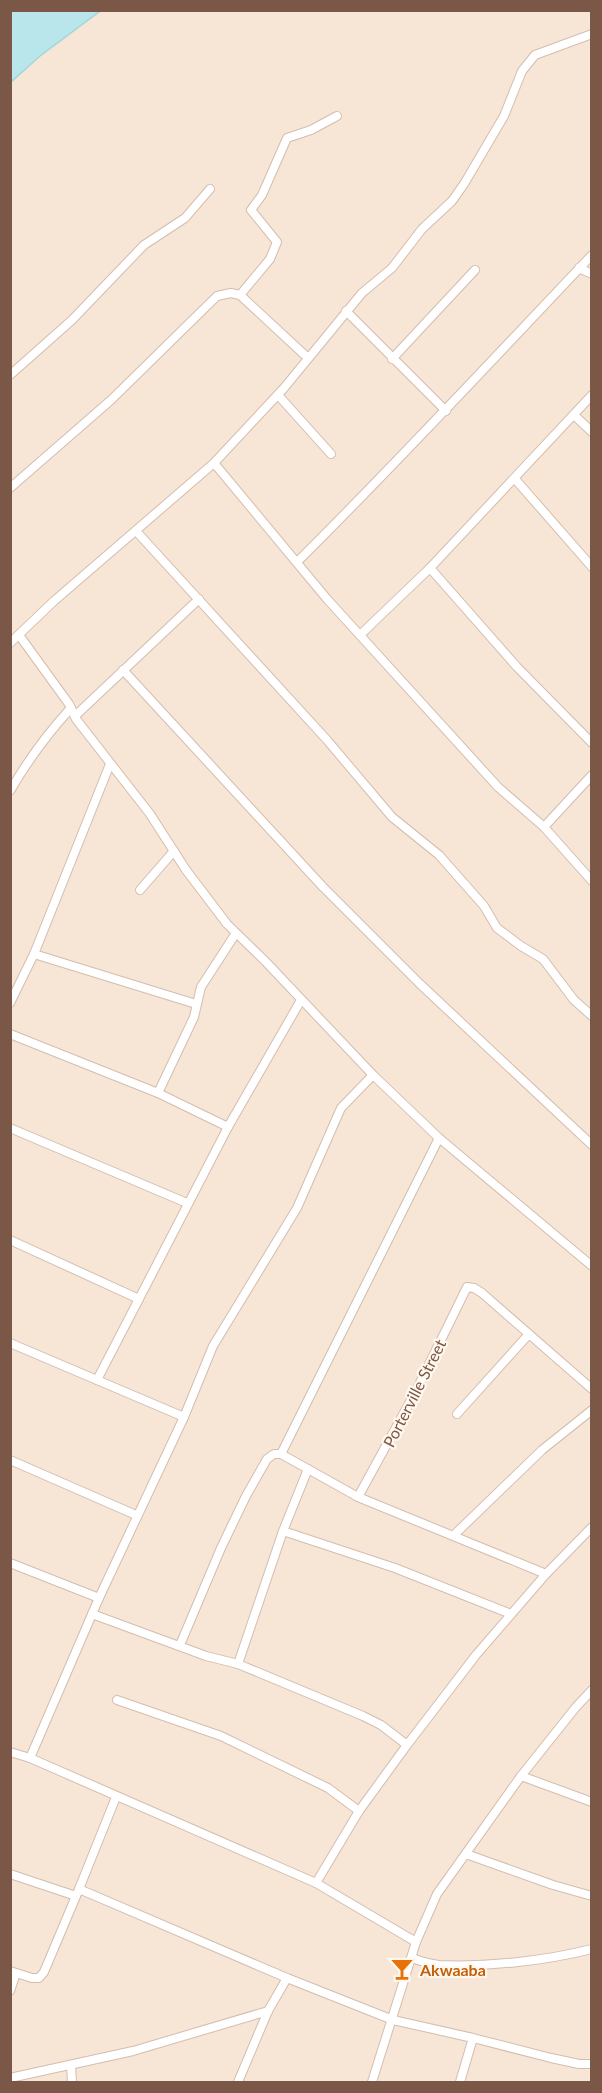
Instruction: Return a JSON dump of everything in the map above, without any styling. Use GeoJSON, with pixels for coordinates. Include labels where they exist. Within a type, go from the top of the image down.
{"type":"FeatureCollection","features":[{"type":"Feature","properties":{"kind":"street"},"geometry":{"type":"LineString","coordinates":[[10,643],[54,601],[214,463],[278,395],[368,286],[392,268],[422,229],[458,193],[504,116],[522,71],[532,57],[539,52],[591,34]]}},
{"type":"Feature","properties":{"kind":"street"},"geometry":{"type":"LineString","coordinates":[[240,295],[270,259],[277,242],[252,210],[262,195],[287,138],[312,130],[337,116]]}},
{"type":"Feature","properties":{"kind":"street"},"geometry":{"type":"LineString","coordinates":[[10,375],[72,320],[144,245],[185,218],[210,189]]}},
{"type":"Feature","properties":{"kind":"street"},"geometry":{"type":"LineString","coordinates":[[297,562],[446,411],[515,334],[591,255]]}},
{"type":"Feature","properties":{"kind":"street"},"geometry":{"type":"LineString","coordinates":[[579,268],[591,274]]}},
{"type":"Feature","properties":{"kind":"street"},"geometry":{"type":"LineString","coordinates":[[392,359],[475,270]]}},
{"type":"Feature","properties":{"kind":"street"},"geometry":{"type":"LineString","coordinates":[[10,488],[111,399],[213,299],[224,294],[240,295],[308,358]]}},
{"type":"Feature","properties":{"kind":"street"},"geometry":{"type":"LineString","coordinates":[[346,311],[446,411]]}},
{"type":"Feature","properties":{"kind":"street"},"geometry":{"type":"LineString","coordinates":[[278,395],[331,454]]}},
{"type":"Feature","properties":{"kind":"street"},"geometry":{"type":"LineString","coordinates":[[360,635],[430,568],[591,395]]}},
{"type":"Feature","properties":{"kind":"street"},"geometry":{"type":"LineString","coordinates":[[574,415],[591,432]]}},
{"type":"Feature","properties":{"kind":"street"},"geometry":{"type":"LineString","coordinates":[[214,463],[360,635],[498,787],[544,827],[591,881]]}},
{"type":"Feature","properties":{"kind":"street"},"geometry":{"type":"LineString","coordinates":[[515,479],[591,567]]}},
{"type":"Feature","properties":{"kind":"street"},"geometry":{"type":"LineString","coordinates":[[136,531],[327,740],[392,817],[439,855],[483,906],[497,928],[543,959],[574,1000],[591,1016]]}},
{"type":"Feature","properties":{"kind":"street"},"geometry":{"type":"LineString","coordinates":[[430,568],[517,667],[591,743]]}},
{"type":"Feature","properties":{"kind":"street"},"geometry":{"type":"LineString","coordinates":[[10,791],[30,757],[73,712],[123,670],[199,599]]}},
{"type":"Feature","properties":{"kind":"street"},"geometry":{"type":"LineString","coordinates":[[19,636],[218,912],[236,933],[373,1075],[440,1138],[591,1266]]}},
{"type":"Feature","properties":{"kind":"street"},"geometry":{"type":"LineString","coordinates":[[123,670],[322,887],[428,992],[591,1145]]}},
{"type":"Feature","properties":{"kind":"street"},"geometry":{"type":"LineString","coordinates":[[10,1003],[34,954],[110,764]]}},
{"type":"Feature","properties":{"kind":"street"},"geometry":{"type":"LineString","coordinates":[[544,827],[591,775]]}},
{"type":"Feature","properties":{"kind":"street"},"geometry":{"type":"LineString","coordinates":[[140,890],[174,851]]}},
{"type":"Feature","properties":{"kind":"street"},"geometry":{"type":"LineString","coordinates":[[158,1093],[194,1017],[204,980],[236,933]]}},
{"type":"Feature","properties":{"kind":"street"},"geometry":{"type":"LineString","coordinates":[[34,954],[196,1004]]}},
{"type":"Feature","properties":{"kind":"street"},"geometry":{"type":"LineString","coordinates":[[97,1380],[228,1127],[302,1000]]}},
{"type":"Feature","properties":{"kind":"street"},"geometry":{"type":"LineString","coordinates":[[10,1034],[158,1093],[228,1127]]}},
{"type":"Feature","properties":{"kind":"street"},"geometry":{"type":"LineString","coordinates":[[30,1758],[99,1598],[183,1417],[213,1346],[297,1208],[341,1108],[373,1075]]}},
{"type":"Feature","properties":{"kind":"street"},"geometry":{"type":"LineString","coordinates":[[10,1128],[187,1203]]}},
{"type":"Feature","properties":{"kind":"street"},"geometry":{"type":"LineString","coordinates":[[281,1454],[440,1138]]}},
{"type":"Feature","properties":{"kind":"street"},"geometry":{"type":"LineString","coordinates":[[10,1240],[139,1299]]}},
{"type":"Feature","properties":{"kind":"street","name":"Porterville Street"},"geometry":{"type":"LineString","coordinates":[[358,1497],[416,1391],[467,1287],[482,1293],[529,1334]]}},
{"type":"Feature","properties":{"kind":"street"},"geometry":{"type":"LineString","coordinates":[[457,1414],[529,1334],[591,1389]]}},
{"type":"Feature","properties":{"kind":"street"},"geometry":{"type":"LineString","coordinates":[[10,1343],[183,1417]]}},
{"type":"Feature","properties":{"kind":"street"},"geometry":{"type":"LineString","coordinates":[[453,1535],[542,1450],[591,1410]]}},
{"type":"Feature","properties":{"kind":"street"},"geometry":{"type":"LineString","coordinates":[[180,1645],[246,1496],[267,1459],[274,1454],[281,1454],[358,1497],[546,1574]]}},
{"type":"Feature","properties":{"kind":"street"},"geometry":{"type":"LineString","coordinates":[[10,1460],[136,1515]]}},
{"type":"Feature","properties":{"kind":"street"},"geometry":{"type":"LineString","coordinates":[[238,1664],[283,1531],[308,1468]]}},
{"type":"Feature","properties":{"kind":"street"},"geometry":{"type":"LineString","coordinates":[[316,1883],[359,1811],[476,1655],[546,1574],[591,1527]]}},
{"type":"Feature","properties":{"kind":"street"},"geometry":{"type":"LineString","coordinates":[[283,1531],[395,1568],[511,1614]]}},
{"type":"Feature","properties":{"kind":"street"},"geometry":{"type":"LineString","coordinates":[[11,1564],[99,1598]]}},
{"type":"Feature","properties":{"kind":"street"},"geometry":{"type":"LineString","coordinates":[[92,1614],[206,1656],[238,1664],[363,1716],[381,1725],[407,1745]]}},
{"type":"Feature","properties":{"kind":"street"},"geometry":{"type":"LineString","coordinates":[[372,2082],[416,1942],[437,1894],[521,1776],[591,1690]]}},
{"type":"Feature","properties":{"kind":"street"},"geometry":{"type":"LineString","coordinates":[[117,1700],[221,1736],[328,1788],[359,1811]]}},
{"type":"Feature","properties":{"kind":"street"},"geometry":{"type":"LineString","coordinates":[[10,1752],[30,1758],[316,1883],[416,1942]]}},
{"type":"Feature","properties":{"kind":"street"},"geometry":{"type":"LineString","coordinates":[[521,1776],[591,1802]]}},
{"type":"Feature","properties":{"kind":"street"},"geometry":{"type":"LineString","coordinates":[[10,1991],[13,1972],[39,1978],[44,1972],[116,1797]]}},
{"type":"Feature","properties":{"kind":"street"},"geometry":{"type":"LineString","coordinates":[[466,1854],[591,1896]]}},
{"type":"Feature","properties":{"kind":"street"},"geometry":{"type":"LineString","coordinates":[[10,1874],[77,1892],[393,2020],[552,2058],[579,2064],[591,2064]]}},
{"type":"Feature","properties":{"kind":"street"},"geometry":{"type":"LineString","coordinates":[[412,1958],[437,1965],[499,1963],[560,1957],[591,1949]]}},
{"type":"Feature","properties":{"kind":"street"},"geometry":{"type":"LineString","coordinates":[[238,2082],[268,2011],[287,1977]]}},
{"type":"Feature","properties":{"kind":"street"},"geometry":{"type":"LineString","coordinates":[[10,2078],[133,2051],[268,2011]]}},
{"type":"Feature","properties":{"kind":"street"},"geometry":{"type":"LineString","coordinates":[[460,2082],[473,2038]]}},
{"type":"Feature","properties":{"kind":"street"},"geometry":{"type":"LineString","coordinates":[[71,2065],[72,2082]]}},
{"type":"Feature","properties":{"kind":"shaded area"},"geometry":{"type":"Polygon","coordinates":[[[100,11],[591,11],[591,2082],[11,2082],[11,82],[40,56],[100,11]]]}},
{"type":"Feature","properties":{"kind":"water"},"geometry":{"type":"Polygon","coordinates":[[[11,10],[100,11],[40,56],[11,82],[11,10]]]}},
{"type":"Feature","properties":{"kind":"place","name":"Akwaaba"},"geometry":{"type":"Point","coordinates":[402,1969]}}]}
